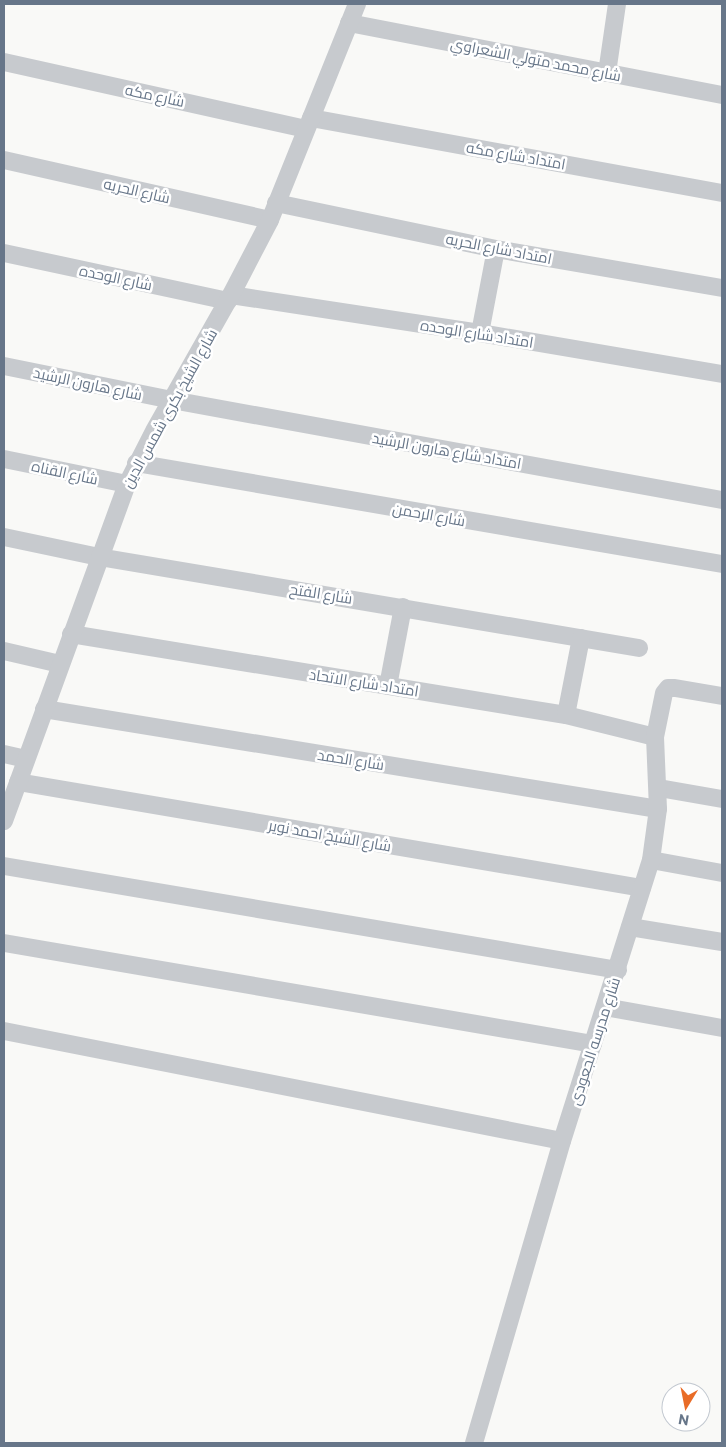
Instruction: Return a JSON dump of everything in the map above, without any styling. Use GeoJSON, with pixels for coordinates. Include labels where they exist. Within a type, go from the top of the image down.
{"type":"FeatureCollection","features":[{"type":"Feature","properties":{"kind":"street","name":"شارع الشيخ بكرى شمس الدين"},"geometry":{"type":"LineString","coordinates":[[4,821],[126,484],[136,463],[230,298],[270,220],[358,4]]}},
{"type":"Feature","properties":{"kind":"street"},"geometry":{"type":"LineString","coordinates":[[607,73],[617,4]]}},
{"type":"Feature","properties":{"kind":"street","name":"شارع محمد متولي الشعراوي"},"geometry":{"type":"LineString","coordinates":[[349,23],[722,95]]}},
{"type":"Feature","properties":{"kind":"street","name":"شارع مكه"},"geometry":{"type":"LineString","coordinates":[[4,62],[308,123]]}},
{"type":"Feature","properties":{"kind":"street","name":"امتداد شارع مكه"},"geometry":{"type":"LineString","coordinates":[[308,123],[722,193]]}},
{"type":"Feature","properties":{"kind":"street","name":"شارع الحريه"},"geometry":{"type":"LineString","coordinates":[[4,160],[270,220]]}},
{"type":"Feature","properties":{"kind":"street","name":"امتداد شارع الحريه"},"geometry":{"type":"LineString","coordinates":[[276,203],[496,249],[722,288]]}},
{"type":"Feature","properties":{"kind":"street"},"geometry":{"type":"LineString","coordinates":[[480,333],[496,249]]}},
{"type":"Feature","properties":{"kind":"street","name":"شارع الوحده"},"geometry":{"type":"LineString","coordinates":[[4,253],[230,298]]}},
{"type":"Feature","properties":{"kind":"street","name":"امتداد شارع الوحده"},"geometry":{"type":"LineString","coordinates":[[230,298],[480,333],[722,374]]}},
{"type":"Feature","properties":{"kind":"street","name":"شارع هارون الرشيد"},"geometry":{"type":"LineString","coordinates":[[4,366],[172,400]]}},
{"type":"Feature","properties":{"kind":"street","name":"امتداد شارع هارون الرشيد"},"geometry":{"type":"LineString","coordinates":[[172,400],[722,500]]}},
{"type":"Feature","properties":{"kind":"street","name":"شارع القناه"},"geometry":{"type":"LineString","coordinates":[[4,460],[126,484]]}},
{"type":"Feature","properties":{"kind":"street","name":"شارع الرحمن"},"geometry":{"type":"LineString","coordinates":[[136,463],[722,564]]}},
{"type":"Feature","properties":{"kind":"street","name":"شارع الفتح"},"geometry":{"type":"LineString","coordinates":[[4,536],[99,557],[640,648]]}},
{"type":"Feature","properties":{"kind":"street"},"geometry":{"type":"LineString","coordinates":[[388,686],[403,607]]}},
{"type":"Feature","properties":{"kind":"street","name":"امتداد شارع الاتحاد"},"geometry":{"type":"LineString","coordinates":[[71,634],[566,715],[655,737]]}},
{"type":"Feature","properties":{"kind":"street"},"geometry":{"type":"LineString","coordinates":[[566,715],[581,638]]}},
{"type":"Feature","properties":{"kind":"street"},"geometry":{"type":"LineString","coordinates":[[4,651],[60,664]]}},
{"type":"Feature","properties":{"kind":"street","name":"شارع مدرسه الجعودى"},"geometry":{"type":"LineString","coordinates":[[474,1443],[562,1141],[618,970],[651,860],[658,809],[655,737],[662,699],[668,688],[722,696]]}},
{"type":"Feature","properties":{"kind":"street","name":"شارع الحمد"},"geometry":{"type":"LineString","coordinates":[[44,709],[658,809]]}},
{"type":"Feature","properties":{"kind":"street"},"geometry":{"type":"LineString","coordinates":[[4,754],[26,758]]}},
{"type":"Feature","properties":{"kind":"street","name":"شارع الشيخ احمد نوير"},"geometry":{"type":"LineString","coordinates":[[18,782],[642,888]]}},
{"type":"Feature","properties":{"kind":"street"},"geometry":{"type":"LineString","coordinates":[[658,788],[722,799]]}},
{"type":"Feature","properties":{"kind":"street"},"geometry":{"type":"LineString","coordinates":[[651,860],[722,873]]}},
{"type":"Feature","properties":{"kind":"street"},"geometry":{"type":"LineString","coordinates":[[4,866],[618,970]]}},
{"type":"Feature","properties":{"kind":"street"},"geometry":{"type":"LineString","coordinates":[[630,927],[722,942]]}},
{"type":"Feature","properties":{"kind":"street"},"geometry":{"type":"LineString","coordinates":[[4,943],[593,1044]]}},
{"type":"Feature","properties":{"kind":"street"},"geometry":{"type":"LineString","coordinates":[[605,1007],[722,1028]]}},
{"type":"Feature","properties":{"kind":"street"},"geometry":{"type":"LineString","coordinates":[[4,1031],[562,1141]]}}]}
